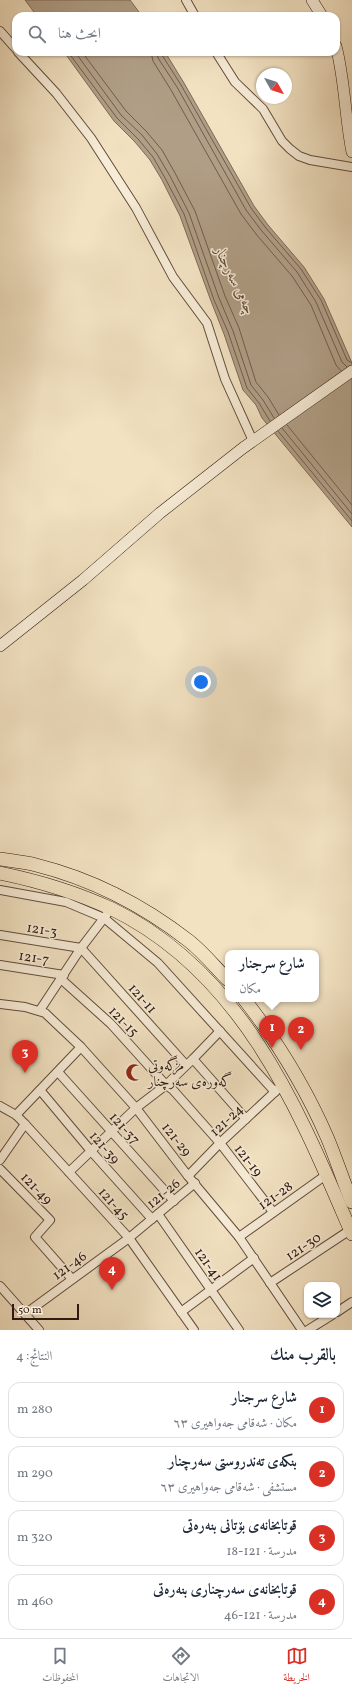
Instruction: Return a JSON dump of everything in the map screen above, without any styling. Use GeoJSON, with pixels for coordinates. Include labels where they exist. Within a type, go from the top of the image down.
{"type":"FeatureCollection","features":[{"type":"Feature","properties":{"kind":"main road"},"geometry":{"type":"LineString","coordinates":[[312,0],[320,12]]}},
{"type":"Feature","properties":{"kind":"main road"},"geometry":{"type":"LineString","coordinates":[[338,56],[342,72],[348,132],[352,152]]}},
{"type":"Feature","properties":{"kind":"main road"},"geometry":{"type":"LineString","coordinates":[[0,646],[83,580],[160,513],[255,440],[352,371]]}},
{"type":"Feature","properties":{"kind":"main road"},"geometry":{"type":"LineString","coordinates":[[0,859],[42,867],[84,880],[114,894],[142,909],[190,942],[225,977]]}},
{"type":"Feature","properties":{"kind":"main road"},"geometry":{"type":"LineString","coordinates":[[0,873],[42,882],[150,931],[193,964],[225,998]]}},
{"type":"Feature","properties":{"kind":"main road"},"geometry":{"type":"LineString","coordinates":[[228,1002],[251,1033],[279,1088],[308,1134],[351,1232]]}},
{"type":"Feature","properties":{"kind":"main road"},"geometry":{"type":"LineString","coordinates":[[246,1002],[258,1017],[295,1075],[327,1136],[352,1202]]}},
{"type":"Feature","properties":{"kind":"street"},"geometry":{"type":"LineString","coordinates":[[186,0],[193,12]]}},
{"type":"Feature","properties":{"kind":"street"},"geometry":{"type":"LineString","coordinates":[[0,31],[12,45]]}},
{"type":"Feature","properties":{"kind":"street"},"geometry":{"type":"LineString","coordinates":[[22,56],[56,93],[91,138],[136,208],[173,277],[207,324],[224,379],[255,440]]}},
{"type":"Feature","properties":{"kind":"street"},"geometry":{"type":"LineString","coordinates":[[219,56],[235,82],[263,109],[282,141],[290,149],[299,156],[310,160],[352,167]]}},
{"type":"Feature","properties":{"kind":"street"},"geometry":{"type":"LineString","coordinates":[[0,890],[66,902],[108,913],[158,963],[220,1031],[279,1088]]}},
{"type":"Feature","properties":{"kind":"street"},"geometry":{"type":"LineString","coordinates":[[40,1010],[81,948],[108,913]]}},
{"type":"Feature","properties":{"kind":"street","name":"121-3"},"geometry":{"type":"LineString","coordinates":[[0,936],[81,948]]}},
{"type":"Feature","properties":{"kind":"street","name":"121-11"},"geometry":{"type":"LineString","coordinates":[[81,948],[246,1119]]}},
{"type":"Feature","properties":{"kind":"street","name":"121-7"},"geometry":{"type":"LineString","coordinates":[[0,965],[62,977]]}},
{"type":"Feature","properties":{"kind":"street","name":"121-15"},"geometry":{"type":"LineString","coordinates":[[62,977],[111,1024],[220,1143]]}},
{"type":"Feature","properties":{"kind":"street","name":"121-29"},"geometry":{"type":"LineString","coordinates":[[0,1004],[40,1010],[50,1017],[81,1047],[136,1108],[188,1176],[239,1237],[302,1330]]}},
{"type":"Feature","properties":{"kind":"street"},"geometry":{"type":"LineString","coordinates":[[69,1172],[136,1108],[190,1062],[220,1031]]}},
{"type":"Feature","properties":{"kind":"street"},"geometry":{"type":"LineString","coordinates":[[16,1115],[81,1047]]}},
{"type":"Feature","properties":{"kind":"street","name":"121-37"},"geometry":{"type":"LineString","coordinates":[[58,1072],[111,1133],[174,1200]]}},
{"type":"Feature","properties":{"kind":"street","name":"121-24"},"geometry":{"type":"LineString","coordinates":[[188,1176],[220,1143],[279,1088]]}},
{"type":"Feature","properties":{"kind":"street","name":"121-39"},"geometry":{"type":"LineString","coordinates":[[40,1090],[91,1152],[155,1216]]}},
{"type":"Feature","properties":{"kind":"street","name":"121-45"},"geometry":{"type":"LineString","coordinates":[[0,1106],[16,1115],[25,1124],[129,1238],[194,1330]]}},
{"type":"Feature","properties":{"kind":"street"},"geometry":{"type":"LineString","coordinates":[[0,1160],[25,1124]]}},
{"type":"Feature","properties":{"kind":"street","name":"121-19"},"geometry":{"type":"LineString","coordinates":[[220,1143],[273,1212]]}},
{"type":"Feature","properties":{"kind":"street","name":"121-49"},"geometry":{"type":"LineString","coordinates":[[0,1169],[50,1220],[35,1237],[72,1279]]}},
{"type":"Feature","properties":{"kind":"street","name":"121-28"},"geometry":{"type":"LineString","coordinates":[[239,1237],[326,1175]]}},
{"type":"Feature","properties":{"kind":"street","name":"121-26"},"geometry":{"type":"LineString","coordinates":[[129,1238],[195,1183]]}},
{"type":"Feature","properties":{"kind":"street","name":"121-41"},"geometry":{"type":"LineString","coordinates":[[155,1216],[211,1289],[239,1330]]}},
{"type":"Feature","properties":{"kind":"street","name":"121-30"},"geometry":{"type":"LineString","coordinates":[[270,1283],[351,1232]]}},
{"type":"Feature","properties":{"kind":"street","name":"121-46"},"geometry":{"type":"LineString","coordinates":[[25,1314],[129,1238]]}},
{"type":"Feature","properties":{"kind":"street"},"geometry":{"type":"LineString","coordinates":[[181,1312],[254,1258]]}},
{"type":"Feature","properties":{"kind":"street"},"geometry":{"type":"LineString","coordinates":[[0,1286],[37,1327],[27,1330]]}},
{"type":"Feature","properties":{"kind":"street"},"geometry":{"type":"LineString","coordinates":[[340,1310],[352,1302]]}},
{"type":"Feature","properties":{"kind":"street"},"geometry":{"type":"LineString","coordinates":[[308,1330],[327,1318]]}},
{"type":"Feature","properties":{"kind":"water"},"geometry":{"type":"Polygon","coordinates":[[[25,0],[130,0],[139,12],[34,12],[25,0]]]}},
{"type":"Feature","properties":{"kind":"water","name":"چەمی سەرچنار"},"geometry":{"type":"Polygon","coordinates":[[[67,56],[167,56],[254,206],[268,225],[304,267],[324,299],[352,363],[352,527],[262,418],[256,405],[243,390],[180,216],[150,160],[114,121],[67,56]]]}},
{"type":"Feature","properties":{"kind":"place","name":"شارع سرجنار"},"geometry":{"type":"Point","coordinates":[272,1048]}},
{"type":"Feature","properties":{"kind":"place","name":"بنکەی تەندروستی سەرچنار"},"geometry":{"type":"Point","coordinates":[301,1050]}},
{"type":"Feature","properties":{"kind":"place","name":"قوتابخانەی بۆتانی بنەرەتی"},"geometry":{"type":"Point","coordinates":[25,1073]}},
{"type":"Feature","properties":{"kind":"place","name":"مزگەوتی گەورەی سەرچنار"},"geometry":{"type":"Point","coordinates":[135,1073]}},
{"type":"Feature","properties":{"kind":"place","name":"قوتابخانەی سەرچناری بنەرەتی"},"geometry":{"type":"Point","coordinates":[112,1290]}}]}
